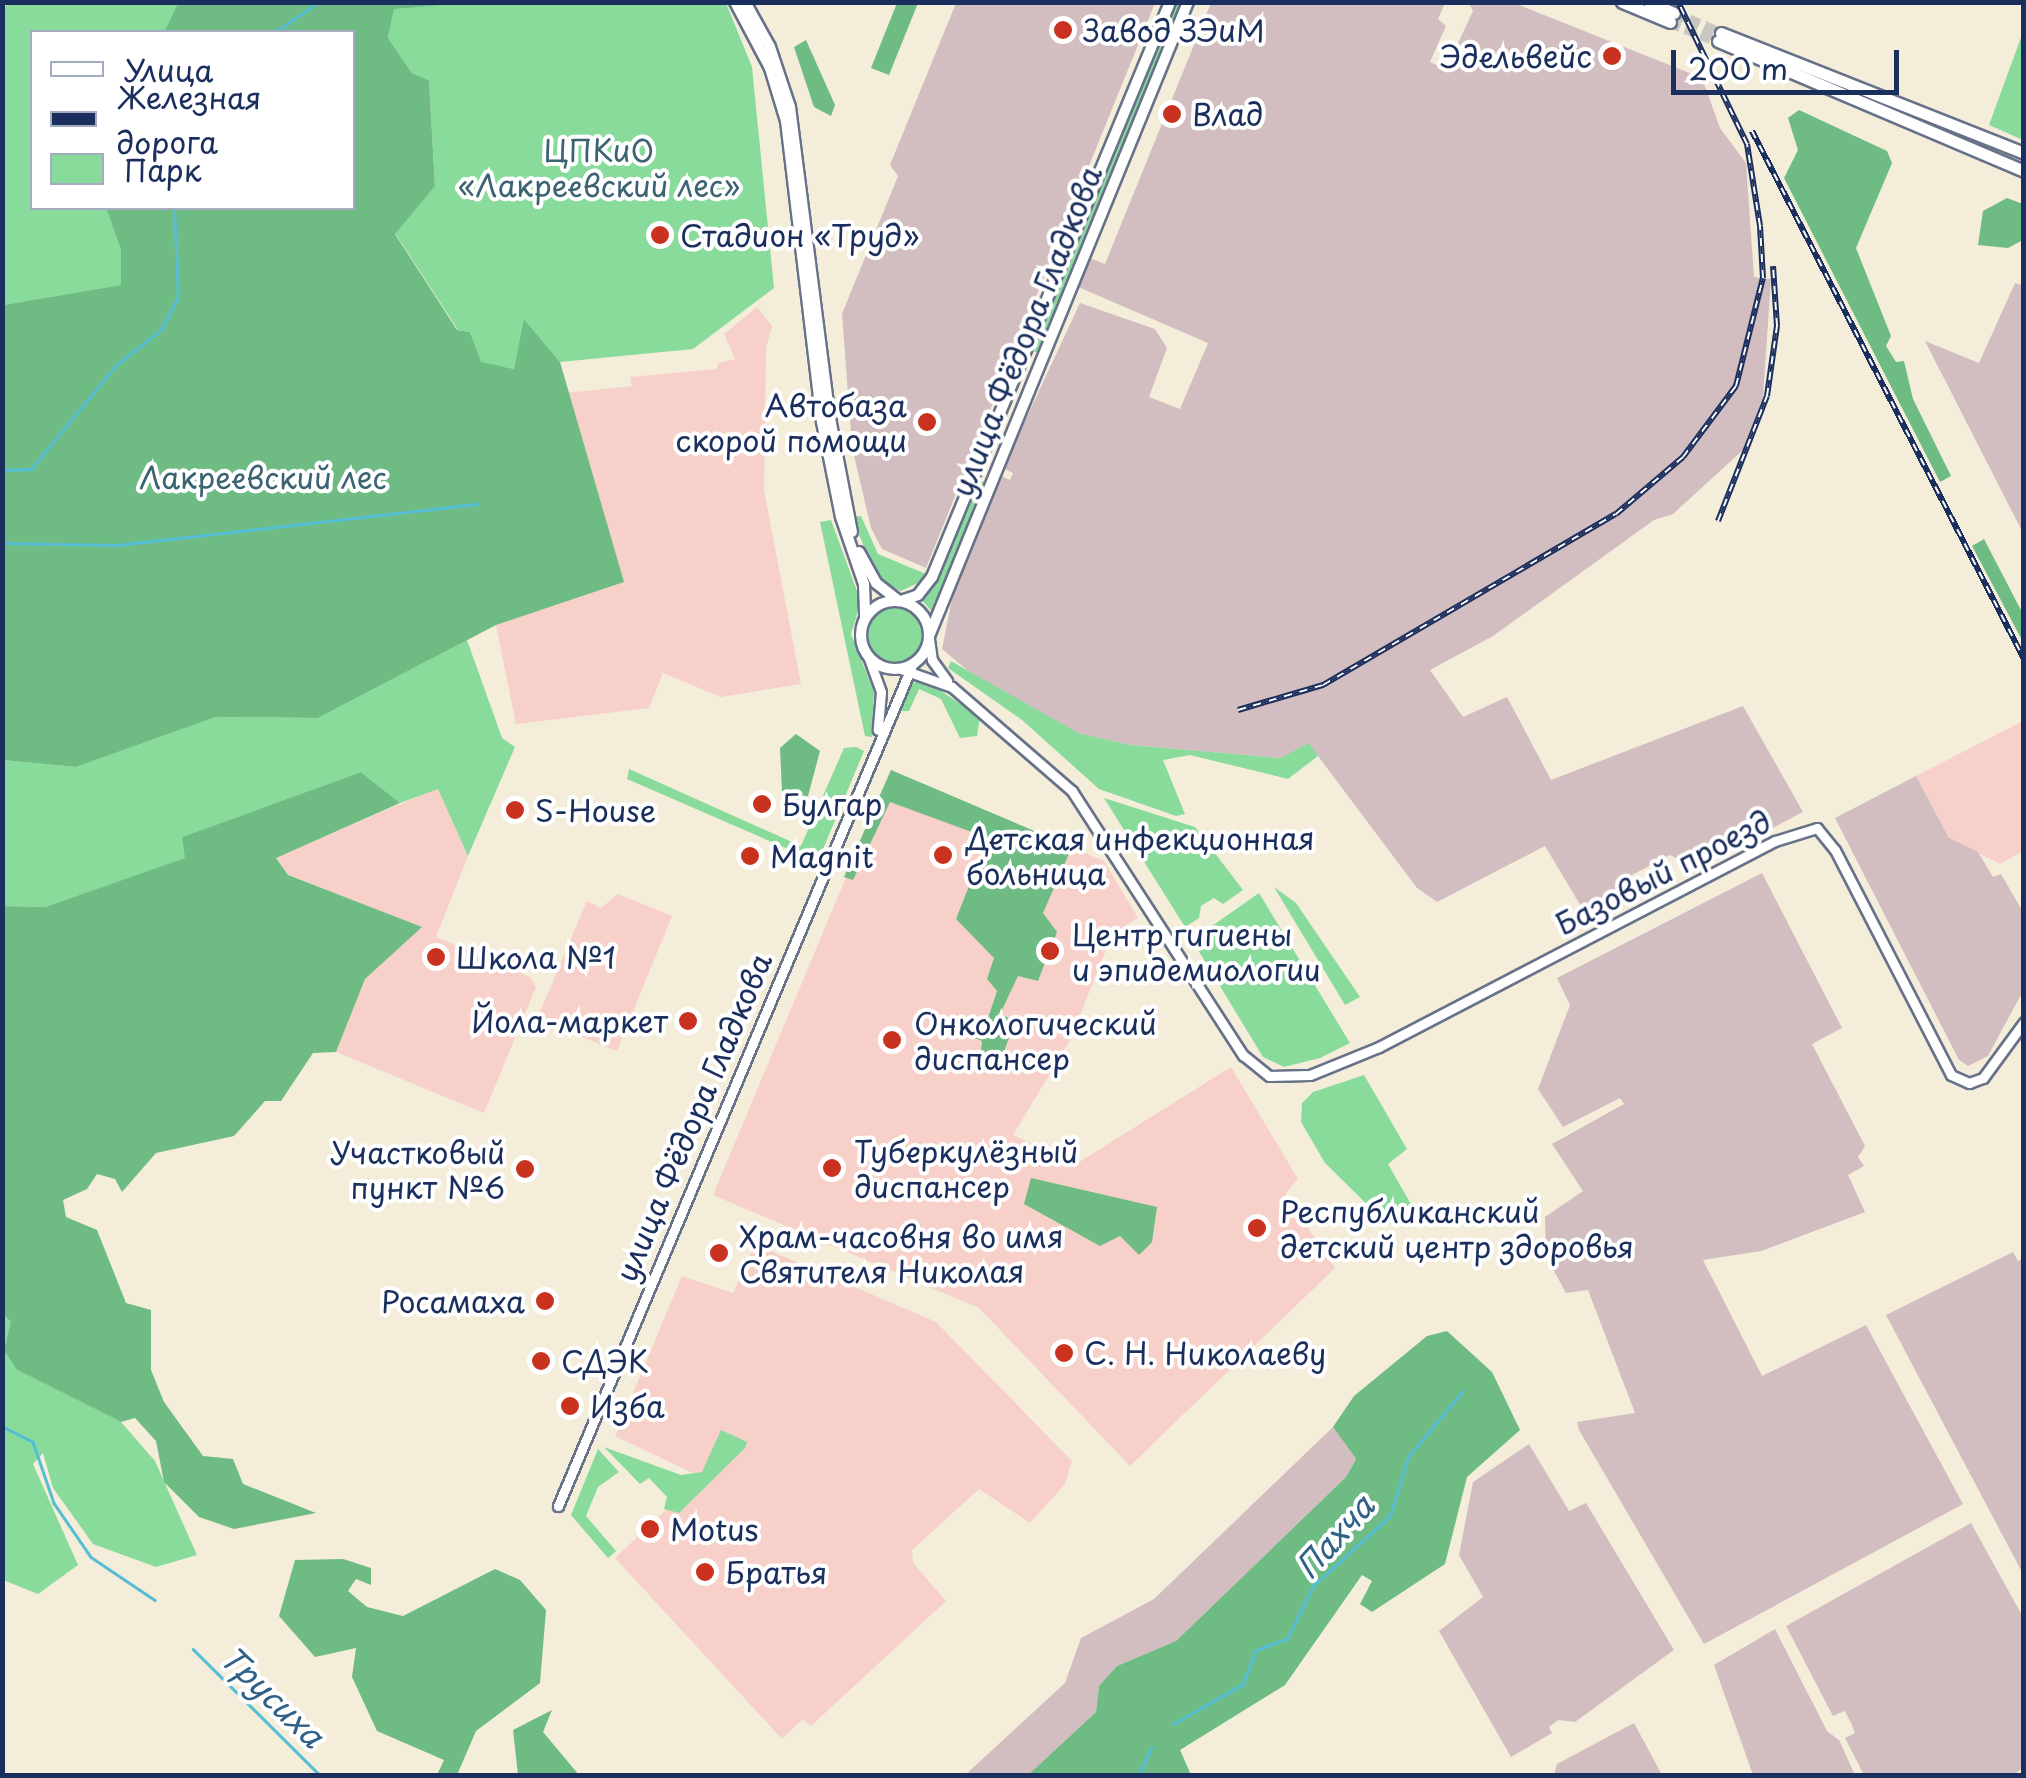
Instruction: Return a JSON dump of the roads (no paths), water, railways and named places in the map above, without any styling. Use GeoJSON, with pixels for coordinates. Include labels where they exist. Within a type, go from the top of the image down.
{"type":"FeatureCollection","features":[{"type":"Feature","properties":{"kind":"main road"},"geometry":{"type":"LineString","coordinates":[[735,2],[778,92],[810,269],[830,468],[864,584],[865,618],[860,638],[868,656],[908,667],[929,637],[920,612],[900,601],[869,573],[852,534],[830,418],[790,107],[770,48],[745,2]]}},
{"type":"Feature","properties":{"kind":"main road","name":"улица Фёдора Гладкова"},"geometry":{"type":"LineString","coordinates":[[900,601],[918,594],[932,576],[1170,2]]}},
{"type":"Feature","properties":{"kind":"main road","name":"улица Фёдора Гладкова"},"geometry":{"type":"LineString","coordinates":[[929,637],[1188,2]]}},
{"type":"Feature","properties":{"kind":"main road"},"geometry":{"type":"LineString","coordinates":[[1622,2],[1672,18],[1649,2]]}},
{"type":"Feature","properties":{"kind":"main road"},"geometry":{"type":"LineString","coordinates":[[2024,154],[1720,37],[2024,171]]}},
{"type":"Feature","properties":{"kind":"main road"},"geometry":{"type":"LineString","coordinates":[[1154,40],[1170,46]]}},
{"type":"Feature","properties":{"kind":"main road"},"geometry":{"type":"LineString","coordinates":[[1024,354],[1041,361]]}},
{"type":"Feature","properties":{"kind":"main road"},"geometry":{"type":"LineString","coordinates":[[976,469],[994,476]]}},
{"type":"Feature","properties":{"kind":"main road"},"geometry":{"type":"LineString","coordinates":[[865,618],[876,605],[900,601]]}},
{"type":"Feature","properties":{"kind":"street"},"geometry":{"type":"LineString","coordinates":[[929,637],[932,660],[952,687]]}},
{"type":"Feature","properties":{"kind":"street","name":"улица Фёдора Гладкова"},"geometry":{"type":"LineString","coordinates":[[868,656],[882,709],[874,747]]}},
{"type":"Feature","properties":{"kind":"street"},"geometry":{"type":"LineString","coordinates":[[908,667],[952,687]]}},
{"type":"Feature","properties":{"kind":"street","name":"улица Фёдора Гладкова"},"geometry":{"type":"LineString","coordinates":[[558,1506],[908,667]]}},
{"type":"Feature","properties":{"kind":"street","name":"Базовый проезд"},"geometry":{"type":"LineString","coordinates":[[952,687],[1082,802],[1243,1055],[1276,1078],[1320,1072],[1775,842],[1817,828],[1835,850],[1951,1074],[1969,1083],[1983,1078],[2024,1022]]}},
{"type":"Feature","properties":{"kind":"waterway"},"geometry":{"type":"LineString","coordinates":[[278,30],[319,2]]}},
{"type":"Feature","properties":{"kind":"waterway"},"geometry":{"type":"LineString","coordinates":[[2,470],[31,469],[116,365],[161,330],[178,297],[174,210]]}},
{"type":"Feature","properties":{"kind":"waterway"},"geometry":{"type":"LineString","coordinates":[[2,543],[117,545],[478,504]]}},
{"type":"Feature","properties":{"kind":"waterway","name":"Пахча"},"geometry":{"type":"LineString","coordinates":[[1173,1724],[1243,1684],[1256,1650],[1287,1639],[1313,1586],[1390,1516],[1408,1457],[1462,1392]]}},
{"type":"Feature","properties":{"kind":"waterway","name":"Трусиха"},"geometry":{"type":"LineString","coordinates":[[2,1426],[33,1442],[54,1503],[91,1557],[155,1600]]}},
{"type":"Feature","properties":{"kind":"waterway","name":"Трусиха"},"geometry":{"type":"LineString","coordinates":[[193,1649],[321,1776]]}},
{"type":"Feature","properties":{"kind":"waterway","name":"Пахча"},"geometry":{"type":"LineString","coordinates":[[1138,1776],[1151,1748]]}},
{"type":"Feature","properties":{"kind":"tunnel"},"geometry":{"type":"LineString","coordinates":[[1674,13],[1721,33]]}},
{"type":"Feature","properties":{"kind":"tunnel"},"geometry":{"type":"LineString","coordinates":[[1670,22],[1718,41]]}},
{"type":"Feature","properties":{"kind":"railway"},"geometry":{"type":"LineString","coordinates":[[1238,710],[1323,685],[1616,514],[1683,457],[1736,386],[1763,278],[1760,226],[1747,144],[1678,2]]}},
{"type":"Feature","properties":{"kind":"railway"},"geometry":{"type":"LineString","coordinates":[[1752,131],[2024,659]]}},
{"type":"Feature","properties":{"kind":"railway"},"geometry":{"type":"LineString","coordinates":[[1718,521],[1767,396],[1777,326],[1773,266]]}},
{"type":"Feature","properties":{"kind":"place","name":"Завод ЗЭиМ"},"geometry":{"type":"Point","coordinates":[1063,30]}},
{"type":"Feature","properties":{"kind":"place","name":"Эдельвейс"},"geometry":{"type":"Point","coordinates":[1612,56]}},
{"type":"Feature","properties":{"kind":"place","name":"Влад"},"geometry":{"type":"Point","coordinates":[1172,114]}},
{"type":"Feature","properties":{"kind":"place","name":"Стадион «Труд»"},"geometry":{"type":"Point","coordinates":[660,235]}},
{"type":"Feature","properties":{"kind":"place","name":"Автобаза скорой помощи"},"geometry":{"type":"Point","coordinates":[927,422]}},
{"type":"Feature","properties":{"kind":"place","name":"Булгар"},"geometry":{"type":"Point","coordinates":[762,804]}},
{"type":"Feature","properties":{"kind":"place","name":"S-House"},"geometry":{"type":"Point","coordinates":[515,810]}},
{"type":"Feature","properties":{"kind":"place","name":"Детская инфекционная больница"},"geometry":{"type":"Point","coordinates":[943,855]}},
{"type":"Feature","properties":{"kind":"place","name":"Magnit"},"geometry":{"type":"Point","coordinates":[750,856]}},
{"type":"Feature","properties":{"kind":"place","name":"Центр гигиены и эпидемиологии"},"geometry":{"type":"Point","coordinates":[1050,951]}},
{"type":"Feature","properties":{"kind":"place","name":"Школа №1"},"geometry":{"type":"Point","coordinates":[436,957]}},
{"type":"Feature","properties":{"kind":"place","name":"Йола-маркет"},"geometry":{"type":"Point","coordinates":[688,1021]}},
{"type":"Feature","properties":{"kind":"place","name":"Онкологический диспансер"},"geometry":{"type":"Point","coordinates":[892,1040]}},
{"type":"Feature","properties":{"kind":"place","name":"Туберкулёзный диспансер"},"geometry":{"type":"Point","coordinates":[832,1168]}},
{"type":"Feature","properties":{"kind":"place","name":"Участковый пункт №6"},"geometry":{"type":"Point","coordinates":[525,1169]}},
{"type":"Feature","properties":{"kind":"place","name":"Республиканский детский центр здоровья"},"geometry":{"type":"Point","coordinates":[1257,1228]}},
{"type":"Feature","properties":{"kind":"place","name":"Храм-часовня во имя Святителя Николая"},"geometry":{"type":"Point","coordinates":[719,1253]}},
{"type":"Feature","properties":{"kind":"place","name":"Росамаха"},"geometry":{"type":"Point","coordinates":[545,1301]}},
{"type":"Feature","properties":{"kind":"place","name":"С. Н. Николаеву"},"geometry":{"type":"Point","coordinates":[1064,1353]}},
{"type":"Feature","properties":{"kind":"place","name":"СДЭК"},"geometry":{"type":"Point","coordinates":[541,1361]}},
{"type":"Feature","properties":{"kind":"place","name":"Изба"},"geometry":{"type":"Point","coordinates":[570,1406]}},
{"type":"Feature","properties":{"kind":"place","name":"Motus"},"geometry":{"type":"Point","coordinates":[650,1529]}},
{"type":"Feature","properties":{"kind":"place","name":"Братья"},"geometry":{"type":"Point","coordinates":[705,1572]}},
{"type":"Feature","properties":{"kind":"park label","name":"ЦПКиО «Лакреевский лес»"},"geometry":{"type":"Point","coordinates":[599,167]}},
{"type":"Feature","properties":{"kind":"park label","name":"Лакреевский лес"},"geometry":{"type":"Point","coordinates":[263,477]}}]}
